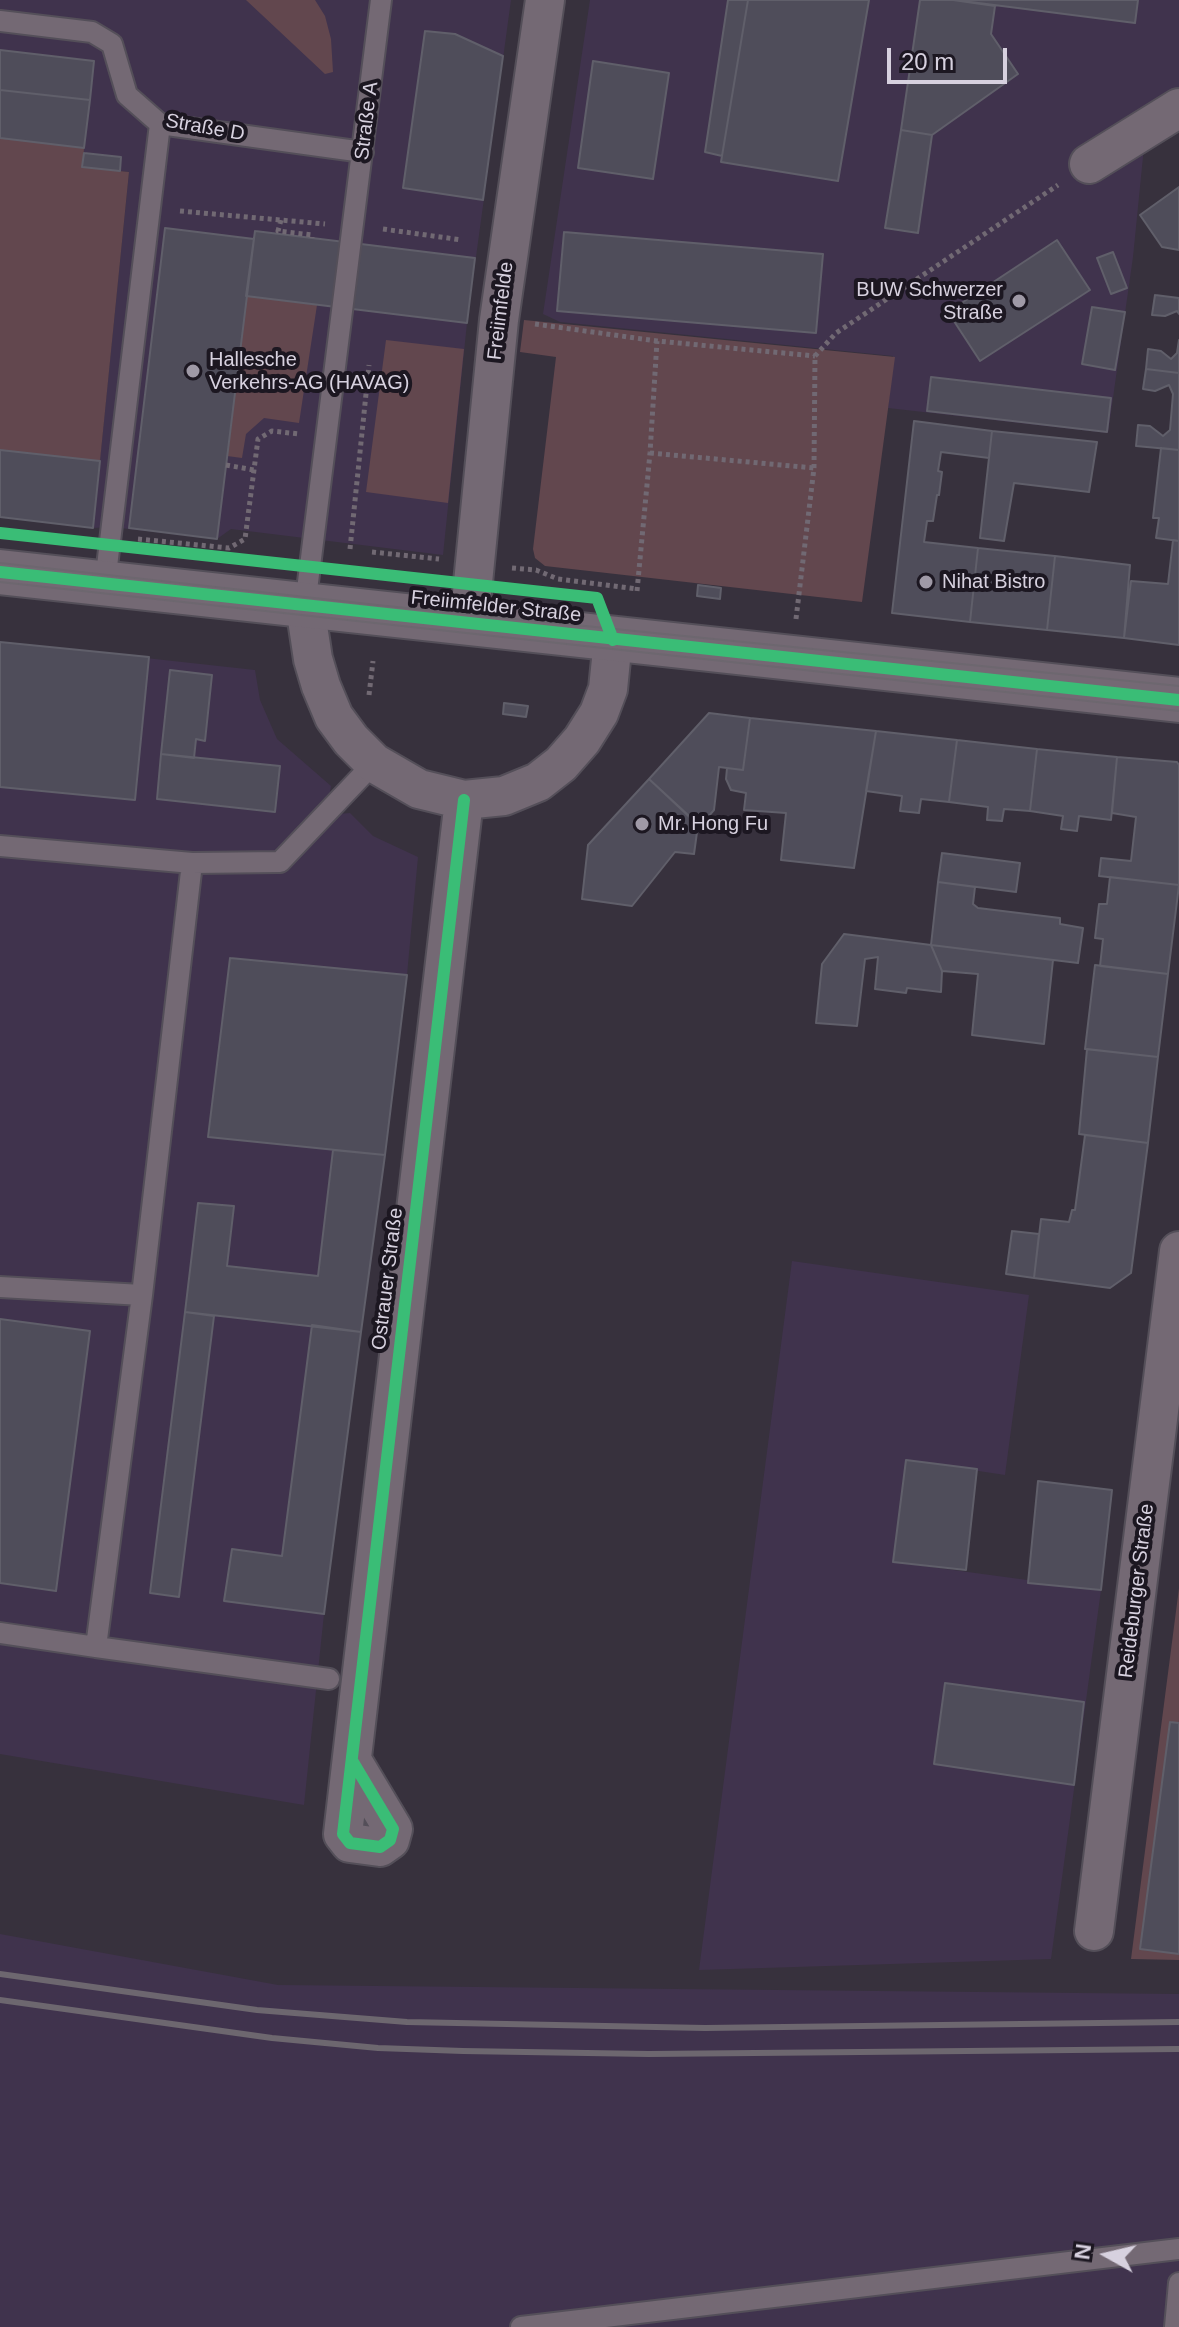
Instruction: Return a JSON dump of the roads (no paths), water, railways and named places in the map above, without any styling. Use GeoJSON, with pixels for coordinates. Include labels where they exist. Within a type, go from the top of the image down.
{"type":"FeatureCollection","features":[{"type":"Feature","properties":{"kind":"street","name":"Freiimfelde"},"geometry":{"type":"LineString","coordinates":[[469,623],[499,320],[545,0]]}},
{"type":"Feature","properties":{"kind":"street"},"geometry":{"type":"LineString","coordinates":[[1089,164],[1179,108]]}},
{"type":"Feature","properties":{"kind":"street","name":"Freiimfelder Straße"},"geometry":{"type":"LineString","coordinates":[[0,572],[108,555],[305,606],[469,623],[624,622],[1179,700]]}},
{"type":"Feature","properties":{"kind":"street"},"geometry":{"type":"LineString","coordinates":[[305,606],[313,659],[334,717],[351,740],[374,763],[419,789],[464,800],[504,796],[538,782],[561,764],[582,740],[599,713],[624,622]]}},
{"type":"Feature","properties":{"kind":"street","name":"Ostrauer Straße"},"geometry":{"type":"LineString","coordinates":[[353,1762],[464,800]]}},
{"type":"Feature","properties":{"kind":"street","name":"Reideburger Straße"},"geometry":{"type":"LineString","coordinates":[[1094,1931],[1164,1345],[1179,1251]]}},
{"type":"Feature","properties":{"kind":"lane","name":"Straße A"},"geometry":{"type":"LineString","coordinates":[[305,606],[381,0]]}},
{"type":"Feature","properties":{"kind":"lane","name":"Straße D"},"geometry":{"type":"LineString","coordinates":[[0,21],[92,32],[112,44],[127,95],[160,124],[363,152]]}},
{"type":"Feature","properties":{"kind":"lane"},"geometry":{"type":"LineString","coordinates":[[108,555],[160,124]]}},
{"type":"Feature","properties":{"kind":"lane"},"geometry":{"type":"LineString","coordinates":[[0,846],[192,863],[280,862],[374,763]]}},
{"type":"Feature","properties":{"kind":"lane"},"geometry":{"type":"LineString","coordinates":[[96,1647],[142,1295],[192,863]]}},
{"type":"Feature","properties":{"kind":"lane"},"geometry":{"type":"LineString","coordinates":[[0,1287],[142,1295]]}},
{"type":"Feature","properties":{"kind":"lane"},"geometry":{"type":"LineString","coordinates":[[0,1633],[329,1679]]}},
{"type":"Feature","properties":{"kind":"lane"},"geometry":{"type":"LineString","coordinates":[[521,2327],[1179,2249]]}},
{"type":"Feature","properties":{"kind":"lane"},"geometry":{"type":"LineString","coordinates":[[1175,2327],[1179,2283]]}},
{"type":"Feature","properties":{"kind":"tram line"},"geometry":{"type":"LineString","coordinates":[[0,563],[377,605],[1179,686]]}},
{"type":"Feature","properties":{"kind":"tram line"},"geometry":{"type":"LineString","coordinates":[[0,582],[1179,711]]}},
{"type":"Feature","properties":{"kind":"railway"},"geometry":{"type":"LineString","coordinates":[[0,1974],[257,2010],[407,2022],[705,2028],[1179,2022]]}},
{"type":"Feature","properties":{"kind":"railway"},"geometry":{"type":"LineString","coordinates":[[0,2000],[272,2038],[378,2048],[649,2054],[1179,2049]]}},
{"type":"Feature","properties":{"kind":"place","name":"BUW Schwerzer Straße"},"geometry":{"type":"Point","coordinates":[1019,301]}},
{"type":"Feature","properties":{"kind":"place","name":"Hallesche Verkehrs-AG (HAVAG)"},"geometry":{"type":"Point","coordinates":[193,371]}},
{"type":"Feature","properties":{"kind":"place","name":"Nihat Bistro"},"geometry":{"type":"Point","coordinates":[926,582]}},
{"type":"Feature","properties":{"kind":"place","name":"Mr. Hong Fu"},"geometry":{"type":"Point","coordinates":[642,824]}}]}
